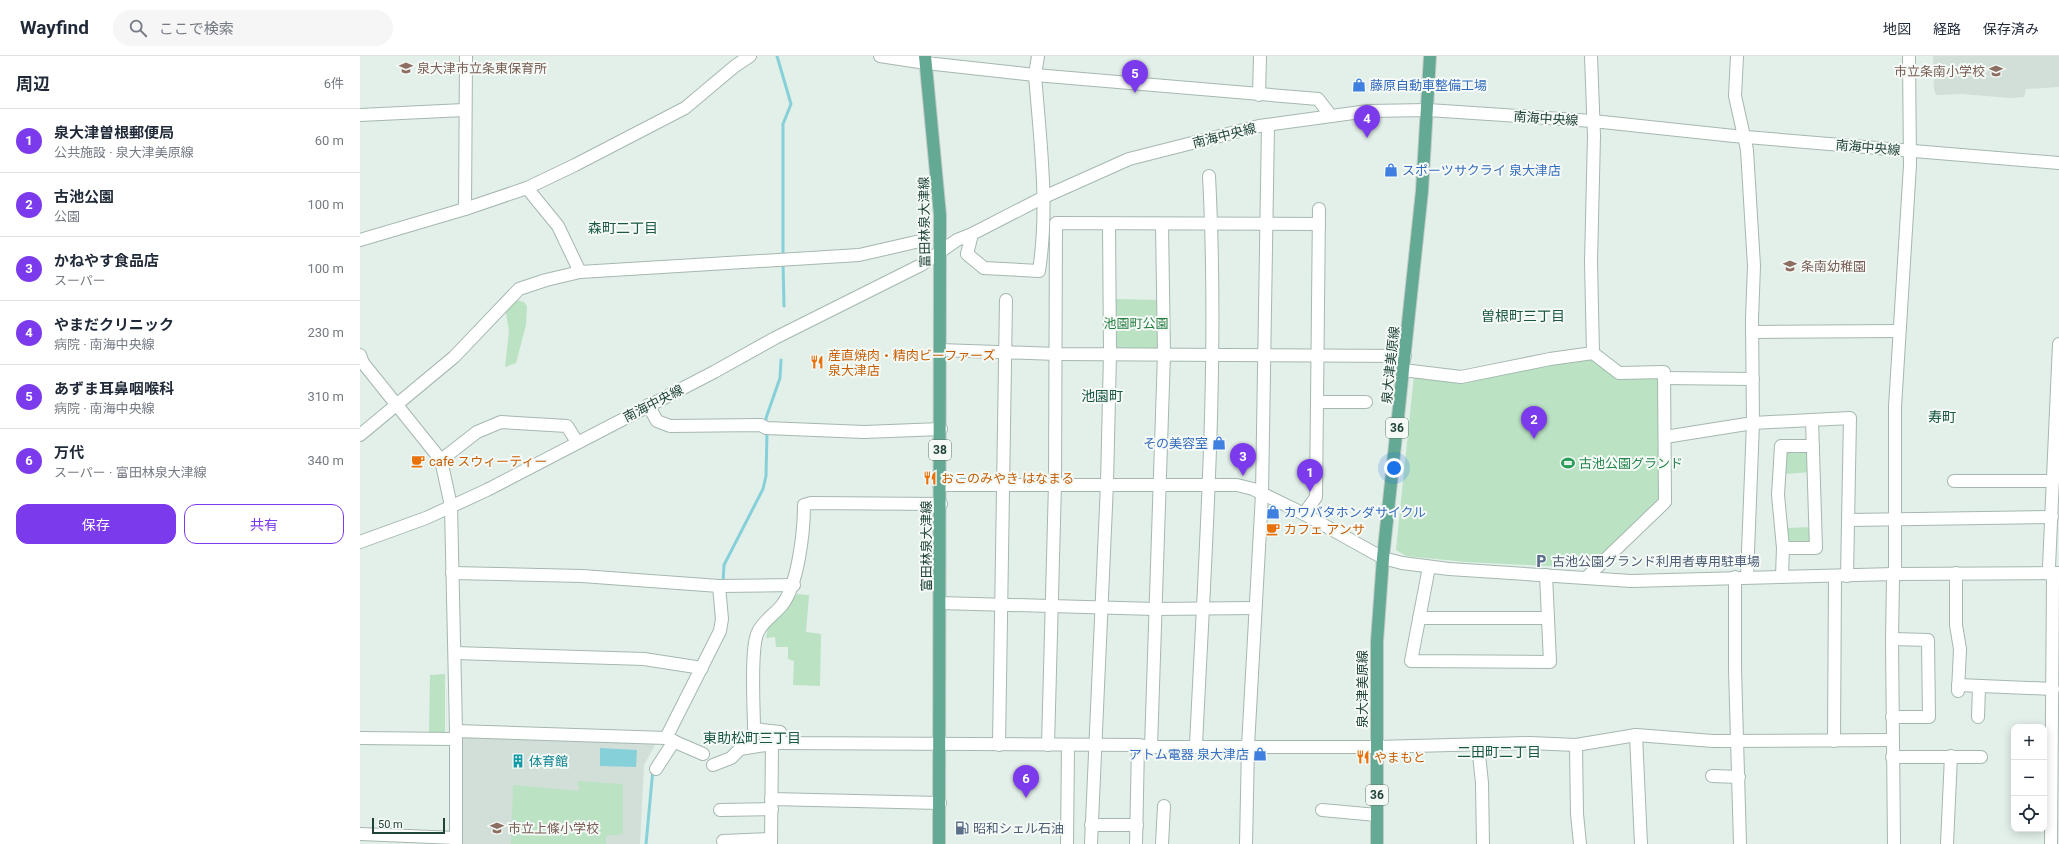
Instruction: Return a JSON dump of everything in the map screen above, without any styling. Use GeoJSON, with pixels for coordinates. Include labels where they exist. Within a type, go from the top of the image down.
{"type":"FeatureCollection","features":[{"type":"Feature","properties":{"kind":"main road","name":"泉大津美原線"},"geometry":{"type":"LineString","coordinates":[[1377,844],[1377,641],[1383,558],[1422,191],[1430,56]]}},
{"type":"Feature","properties":{"kind":"main road","name":"富田林泉大津線"},"geometry":{"type":"LineString","coordinates":[[925,60],[937,164],[940,215],[941,429],[939,844]]}},
{"type":"Feature","properties":{"kind":"street"},"geometry":{"type":"LineString","coordinates":[[465,209],[464,110],[466,56]]}},
{"type":"Feature","properties":{"kind":"street"},"geometry":{"type":"LineString","coordinates":[[360,240],[465,209],[527,188],[685,108],[735,66],[750,56]]}},
{"type":"Feature","properties":{"kind":"street"},"geometry":{"type":"LineString","coordinates":[[880,56],[925,60],[1035,75],[1318,99],[1331,116]]}},
{"type":"Feature","properties":{"kind":"street"},"geometry":{"type":"LineString","coordinates":[[1038,56],[1035,75],[1044,196],[1043,240],[1039,272]]}},
{"type":"Feature","properties":{"kind":"street"},"geometry":{"type":"LineString","coordinates":[[1259,95],[1260,56]]}},
{"type":"Feature","properties":{"kind":"street"},"geometry":{"type":"LineString","coordinates":[[1592,56],[1593,121],[1591,262],[1593,353]]}},
{"type":"Feature","properties":{"kind":"street"},"geometry":{"type":"LineString","coordinates":[[1737,56],[1735,96],[1745,137],[1754,266],[1752,332],[1753,423],[1747,577]]}},
{"type":"Feature","properties":{"kind":"street"},"geometry":{"type":"LineString","coordinates":[[1894,844],[1892,639],[1896,520],[1895,407],[1910,165],[1909,56]]}},
{"type":"Feature","properties":{"kind":"street"},"geometry":{"type":"LineString","coordinates":[[360,115],[464,110]]}},
{"type":"Feature","properties":{"kind":"street","name":"南海中央線"},"geometry":{"type":"LineString","coordinates":[[360,542],[451,506],[714,372],[775,338],[921,266],[957,240],[972,234],[1044,196],[1130,159],[1268,124],[1368,111],[1428,110],[1593,121],[1745,137],[2059,163]]}},
{"type":"Feature","properties":{"kind":"street"},"geometry":{"type":"LineString","coordinates":[[1246,844],[1248,746],[1262,494],[1265,354],[1265,223],[1268,124]]}},
{"type":"Feature","properties":{"kind":"street"},"geometry":{"type":"LineString","coordinates":[[1196,746],[1209,485],[1212,354],[1212,224],[1209,176]]}},
{"type":"Feature","properties":{"kind":"street"},"geometry":{"type":"LineString","coordinates":[[527,188],[558,226],[580,272]]}},
{"type":"Feature","properties":{"kind":"street"},"geometry":{"type":"LineString","coordinates":[[1304,514],[1316,497],[1320,209]]}},
{"type":"Feature","properties":{"kind":"street"},"geometry":{"type":"LineString","coordinates":[[1048,745],[1057,354],[1056,222],[1109,224],[1319,224]]}},
{"type":"Feature","properties":{"kind":"street"},"geometry":{"type":"LineString","coordinates":[[1091,844],[1107,484],[1110,354],[1109,224]]}},
{"type":"Feature","properties":{"kind":"street"},"geometry":{"type":"LineString","coordinates":[[1151,747],[1164,354],[1162,224]]}},
{"type":"Feature","properties":{"kind":"street"},"geometry":{"type":"LineString","coordinates":[[972,234],[967,254],[984,268],[1057,272]]}},
{"type":"Feature","properties":{"kind":"street"},"geometry":{"type":"LineString","coordinates":[[360,435],[454,357],[519,289],[580,272],[859,255],[920,241]]}},
{"type":"Feature","properties":{"kind":"street"},"geometry":{"type":"LineString","coordinates":[[999,745],[1006,300]]}},
{"type":"Feature","properties":{"kind":"street"},"geometry":{"type":"LineString","coordinates":[[1752,332],[1899,330]]}},
{"type":"Feature","properties":{"kind":"street"},"geometry":{"type":"LineString","coordinates":[[2055,573],[2049,567],[2057,416],[2059,344]]}},
{"type":"Feature","properties":{"kind":"street"},"geometry":{"type":"LineString","coordinates":[[940,350],[1057,354],[1405,356]]}},
{"type":"Feature","properties":{"kind":"street"},"geometry":{"type":"LineString","coordinates":[[1403,370],[1461,377],[1550,359],[1593,353],[1619,373],[1664,372],[1665,502],[1586,578]]}},
{"type":"Feature","properties":{"kind":"street"},"geometry":{"type":"LineString","coordinates":[[360,355],[363,363],[396,406],[441,460],[451,506],[455,652],[456,841],[360,834]]}},
{"type":"Feature","properties":{"kind":"street"},"geometry":{"type":"LineString","coordinates":[[1664,378],[1752,379]]}},
{"type":"Feature","properties":{"kind":"street"},"geometry":{"type":"LineString","coordinates":[[1317,402],[1366,402]]}},
{"type":"Feature","properties":{"kind":"street"},"geometry":{"type":"LineString","coordinates":[[648,405],[657,421],[670,426],[761,424],[768,428],[864,432],[941,429]]}},
{"type":"Feature","properties":{"kind":"street"},"geometry":{"type":"LineString","coordinates":[[1665,437],[1753,423],[1850,418],[1849,520],[1841,576],[1834,741]]}},
{"type":"Feature","properties":{"kind":"street"},"geometry":{"type":"LineString","coordinates":[[1783,548],[1816,548],[1812,420]]}},
{"type":"Feature","properties":{"kind":"street"},"geometry":{"type":"LineString","coordinates":[[441,460],[477,432],[500,422],[567,426],[577,442]]}},
{"type":"Feature","properties":{"kind":"street"},"geometry":{"type":"LineString","coordinates":[[1782,576],[1783,548],[1778,496],[1781,446],[1813,446]]}},
{"type":"Feature","properties":{"kind":"street"},"geometry":{"type":"LineString","coordinates":[[1954,481],[2053,481]]}},
{"type":"Feature","properties":{"kind":"street"},"geometry":{"type":"LineString","coordinates":[[940,484],[1237,485],[1253,489],[1304,514],[1383,558],[1402,563],[1429,567],[1631,581],[1782,576],[2055,573]]}},
{"type":"Feature","properties":{"kind":"street"},"geometry":{"type":"LineString","coordinates":[[724,840],[771,842],[771,804],[775,744],[780,732],[754,729],[754,651],[758,632],[783,604],[794,585],[804,521],[804,506],[811,503],[940,504]]}},
{"type":"Feature","properties":{"kind":"street"},"geometry":{"type":"LineString","coordinates":[[1849,520],[2052,517]]}},
{"type":"Feature","properties":{"kind":"street"},"geometry":{"type":"LineString","coordinates":[[1429,567],[1411,661],[1550,662],[1546,575]]}},
{"type":"Feature","properties":{"kind":"street"},"geometry":{"type":"LineString","coordinates":[[452,573],[582,576],[722,586],[794,585]]}},
{"type":"Feature","properties":{"kind":"street"},"geometry":{"type":"LineString","coordinates":[[1956,573],[1956,625],[1960,649],[1958,688],[1979,687],[2053,689]]}},
{"type":"Feature","properties":{"kind":"street"},"geometry":{"type":"LineString","coordinates":[[2051,844],[2055,573]]}},
{"type":"Feature","properties":{"kind":"street"},"geometry":{"type":"LineString","coordinates":[[1735,577],[1740,844]]}},
{"type":"Feature","properties":{"kind":"street"},"geometry":{"type":"LineString","coordinates":[[656,769],[720,631],[722,619],[722,586]]}},
{"type":"Feature","properties":{"kind":"street"},"geometry":{"type":"LineString","coordinates":[[940,603],[1155,609],[1255,608]]}},
{"type":"Feature","properties":{"kind":"street"},"geometry":{"type":"LineString","coordinates":[[1419,618],[1548,618]]}},
{"type":"Feature","properties":{"kind":"street"},"geometry":{"type":"LineString","coordinates":[[1892,639],[1928,640],[1929,717],[1892,717]]}},
{"type":"Feature","properties":{"kind":"street"},"geometry":{"type":"LineString","coordinates":[[455,652],[644,659],[702,668]]}},
{"type":"Feature","properties":{"kind":"street"},"geometry":{"type":"LineString","coordinates":[[1978,717],[1979,687]]}},
{"type":"Feature","properties":{"kind":"street"},"geometry":{"type":"LineString","coordinates":[[360,738],[456,735],[670,739],[703,754]]}},
{"type":"Feature","properties":{"kind":"street"},"geometry":{"type":"LineString","coordinates":[[713,765],[731,758],[740,749],[775,744],[940,743],[999,745],[1138,745],[1151,747],[1376,747],[1530,743],[1576,745],[1636,735],[1737,741],[1892,740]]}},
{"type":"Feature","properties":{"kind":"street"},"geometry":{"type":"LineString","coordinates":[[1636,735],[1641,844]]}},
{"type":"Feature","properties":{"kind":"street"},"geometry":{"type":"LineString","coordinates":[[1067,844],[1068,745]]}},
{"type":"Feature","properties":{"kind":"street"},"geometry":{"type":"LineString","coordinates":[[1136,844],[1138,745]]}},
{"type":"Feature","properties":{"kind":"street"},"geometry":{"type":"LineString","coordinates":[[1478,745],[1482,783],[1483,844]]}},
{"type":"Feature","properties":{"kind":"street"},"geometry":{"type":"LineString","coordinates":[[1576,745],[1577,814],[1580,844]]}},
{"type":"Feature","properties":{"kind":"street"},"geometry":{"type":"LineString","coordinates":[[1947,844],[1951,756]]}},
{"type":"Feature","properties":{"kind":"street"},"geometry":{"type":"LineString","coordinates":[[1892,757],[1981,757]]}},
{"type":"Feature","properties":{"kind":"street"},"geometry":{"type":"LineString","coordinates":[[1712,776],[1739,777]]}},
{"type":"Feature","properties":{"kind":"street"},"geometry":{"type":"LineString","coordinates":[[720,810],[771,804],[940,803]]}},
{"type":"Feature","properties":{"kind":"street"},"geometry":{"type":"LineString","coordinates":[[1162,844],[1164,806]]}},
{"type":"Feature","properties":{"kind":"street"},"geometry":{"type":"LineString","coordinates":[[1322,810],[1377,815]]}},
{"type":"Feature","properties":{"kind":"street"},"geometry":{"type":"LineString","coordinates":[[1091,825],[1137,825]]}},
{"type":"Feature","properties":{"kind":"shaded area","name":"市立条南小学校"},"geometry":{"type":"Polygon","coordinates":[[[1933,56],[2059,56],[2059,87],[2026,89],[2024,97],[2010,98],[1962,94],[1936,95],[1934,89],[1933,56]]]}},
{"type":"Feature","properties":{"kind":"shaded area"},"geometry":{"type":"Polygon","coordinates":[[[467,734],[656,743],[644,765],[640,844],[463,844],[461,741],[467,734]]]}},
{"type":"Feature","properties":{"kind":"green space","name":"池園町公園"},"geometry":{"type":"Polygon","coordinates":[[[1114,299],[1157,300],[1160,345],[1157,350],[1117,349],[1114,347],[1114,299]]]}},
{"type":"Feature","properties":{"kind":"green space"},"geometry":{"type":"Polygon","coordinates":[[[516,300],[524,302],[527,306],[526,325],[516,363],[505,367],[509,331],[505,308],[516,300]]]}},
{"type":"Feature","properties":{"kind":"green space"},"geometry":{"type":"Polygon","coordinates":[[[1588,359],[1659,376],[1660,498],[1588,568],[1466,562],[1406,556],[1396,550],[1414,375],[1588,359]]]}},
{"type":"Feature","properties":{"kind":"green space"},"geometry":{"type":"Polygon","coordinates":[[[1811,451],[1811,472],[1785,474],[1784,452],[1811,451]]]}},
{"type":"Feature","properties":{"kind":"green space"},"geometry":{"type":"Polygon","coordinates":[[[1813,527],[1813,546],[1787,546],[1788,528],[1813,527]]]}},
{"type":"Feature","properties":{"kind":"green space"},"geometry":{"type":"Polygon","coordinates":[[[797,594],[809,595],[806,632],[821,634],[820,686],[793,685],[794,661],[788,659],[788,647],[776,647],[775,637],[766,638],[768,626],[797,594]]]}},
{"type":"Feature","properties":{"kind":"green space"},"geometry":{"type":"Polygon","coordinates":[[[445,674],[445,733],[429,732],[430,675],[445,674]]]}},
{"type":"Feature","properties":{"kind":"green space"},"geometry":{"type":"Polygon","coordinates":[[[578,781],[623,784],[623,834],[606,836],[606,844],[511,844],[513,785],[579,791],[578,781]]]}},
{"type":"Feature","properties":{"kind":"water"},"geometry":{"type":"Polygon","coordinates":[[[600,748],[637,750],[636,767],[600,766],[600,748]]]}},
{"type":"Feature","properties":{"kind":"waterway"},"geometry":{"type":"LineString","coordinates":[[777,56],[791,104],[783,124],[783,257]]}},
{"type":"Feature","properties":{"kind":"waterway"},"geometry":{"type":"LineString","coordinates":[[783,262],[784,306]]}},
{"type":"Feature","properties":{"kind":"waterway"},"geometry":{"type":"LineString","coordinates":[[766,424],[766,418],[780,378],[781,360]]}},
{"type":"Feature","properties":{"kind":"waterway"},"geometry":{"type":"LineString","coordinates":[[723,582],[724,565],[763,489],[766,476],[767,432]]}},
{"type":"Feature","properties":{"kind":"waterway"},"geometry":{"type":"LineString","coordinates":[[646,844],[653,769]]}},
{"type":"Feature","properties":{"kind":"place","name":"泉大津市立条東保育所"},"geometry":{"type":"Point","coordinates":[406,68]}},
{"type":"Feature","properties":{"kind":"place","name":"市立条南小学校"},"geometry":{"type":"Point","coordinates":[1996,71]}},
{"type":"Feature","properties":{"kind":"place","name":"藤原自動車整備工場"},"geometry":{"type":"Point","coordinates":[1359,85]}},
{"type":"Feature","properties":{"kind":"place","name":"あずま耳鼻咽喉科"},"geometry":{"type":"Point","coordinates":[1135,93]}},
{"type":"Feature","properties":{"kind":"place","name":"やまだクリニック"},"geometry":{"type":"Point","coordinates":[1367,138]}},
{"type":"Feature","properties":{"kind":"place","name":"スポーツサクライ 泉大津店"},"geometry":{"type":"Point","coordinates":[1391,170]}},
{"type":"Feature","properties":{"kind":"place","name":"条南幼稚園"},"geometry":{"type":"Point","coordinates":[1790,266]}},
{"type":"Feature","properties":{"kind":"place","name":"産直焼肉・精肉ビーファーズ 泉大津店"},"geometry":{"type":"Point","coordinates":[817,362]}},
{"type":"Feature","properties":{"kind":"place","name":"古池公園"},"geometry":{"type":"Point","coordinates":[1534,439]}},
{"type":"Feature","properties":{"kind":"place","name":"その美容室"},"geometry":{"type":"Point","coordinates":[1219,443]}},
{"type":"Feature","properties":{"kind":"place","name":"cafe スウィーティー"},"geometry":{"type":"Point","coordinates":[418,461]}},
{"type":"Feature","properties":{"kind":"place","name":"古池公園グランド"},"geometry":{"type":"Point","coordinates":[1568,463]}},
{"type":"Feature","properties":{"kind":"place","name":"かねやす食品店"},"geometry":{"type":"Point","coordinates":[1243,476]}},
{"type":"Feature","properties":{"kind":"place","name":"おこのみやき はなまる"},"geometry":{"type":"Point","coordinates":[930,478]}},
{"type":"Feature","properties":{"kind":"place","name":"泉大津曽根郵便局"},"geometry":{"type":"Point","coordinates":[1310,492]}},
{"type":"Feature","properties":{"kind":"place","name":"カワバタホンダサイクル"},"geometry":{"type":"Point","coordinates":[1273,512]}},
{"type":"Feature","properties":{"kind":"place","name":"カフェ アンサ"},"geometry":{"type":"Point","coordinates":[1273,529]}},
{"type":"Feature","properties":{"kind":"place","name":"古池公園グランド利用者専用駐車場"},"geometry":{"type":"Point","coordinates":[1541,561]}},
{"type":"Feature","properties":{"kind":"place","name":"アトム電器 泉大津店"},"geometry":{"type":"Point","coordinates":[1260,754]}},
{"type":"Feature","properties":{"kind":"place","name":"やまもと"},"geometry":{"type":"Point","coordinates":[1363,757]}},
{"type":"Feature","properties":{"kind":"place","name":"体育館"},"geometry":{"type":"Point","coordinates":[518,761]}},
{"type":"Feature","properties":{"kind":"place","name":"万代"},"geometry":{"type":"Point","coordinates":[1026,798]}},
{"type":"Feature","properties":{"kind":"place","name":"市立上條小学校"},"geometry":{"type":"Point","coordinates":[497,828]}},
{"type":"Feature","properties":{"kind":"place","name":"昭和シェル石油"},"geometry":{"type":"Point","coordinates":[962,828]}},
{"type":"Feature","properties":{"kind":"district","name":"森町二丁目"},"geometry":{"type":"Point","coordinates":[623,228]}},
{"type":"Feature","properties":{"kind":"district","name":"曽根町三丁目"},"geometry":{"type":"Point","coordinates":[1523,316]}},
{"type":"Feature","properties":{"kind":"district","name":"池園町"},"geometry":{"type":"Point","coordinates":[1102,396]}},
{"type":"Feature","properties":{"kind":"district","name":"寿町"},"geometry":{"type":"Point","coordinates":[1942,417]}},
{"type":"Feature","properties":{"kind":"district","name":"東助松町三丁目"},"geometry":{"type":"Point","coordinates":[752,738]}},
{"type":"Feature","properties":{"kind":"district","name":"二田町二丁目"},"geometry":{"type":"Point","coordinates":[1499,752]}}]}
